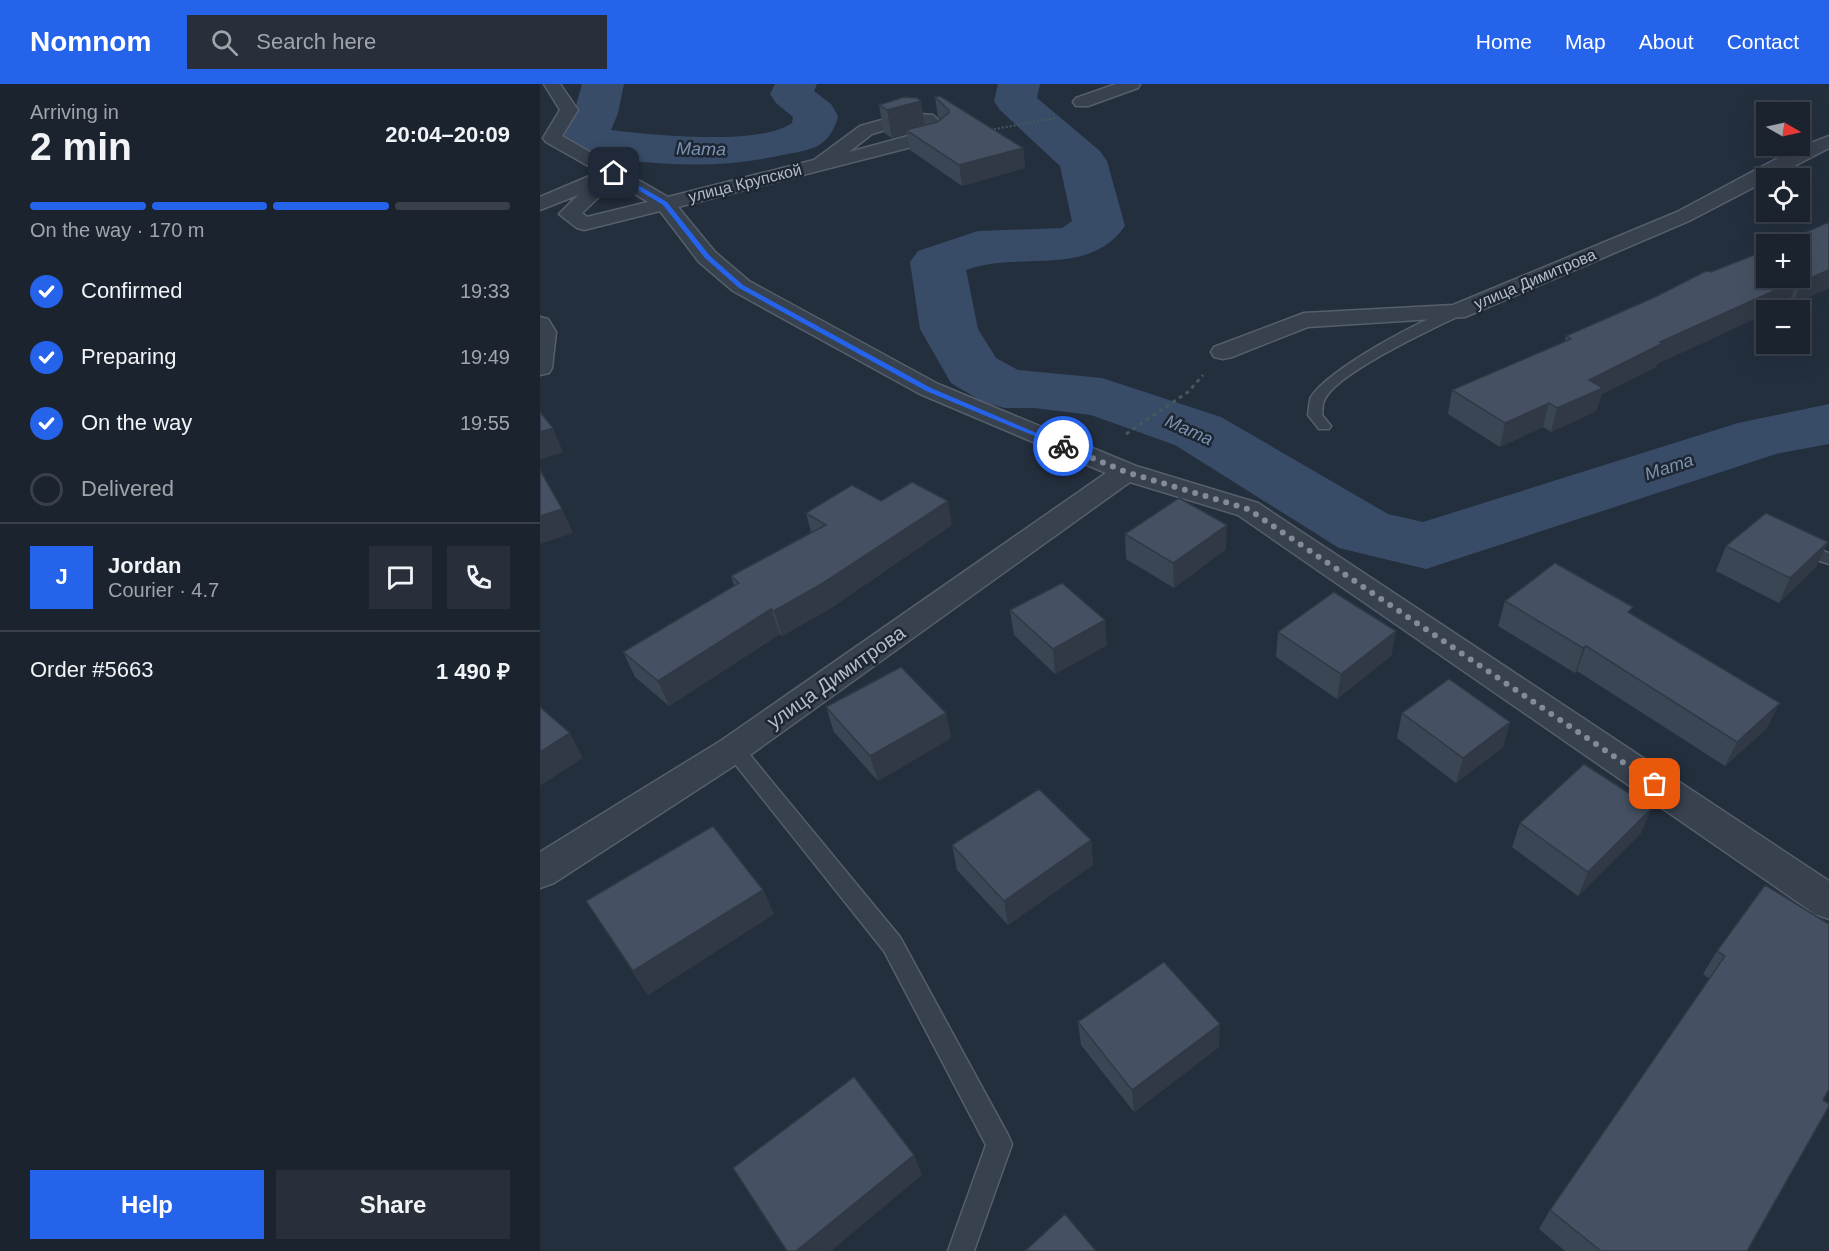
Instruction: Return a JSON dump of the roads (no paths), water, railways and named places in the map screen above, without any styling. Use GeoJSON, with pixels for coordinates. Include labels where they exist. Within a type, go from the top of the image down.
{"type":"FeatureCollection","features":[{"type":"Feature","properties":{"kind":"street","name":"улица Крупской"},"geometry":{"type":"LineString","coordinates":[[552,84],[569,110],[552,138],[665,204],[933,136],[941,131],[927,120],[907,118],[866,130],[821,164]]}},
{"type":"Feature","properties":{"kind":"street"},"geometry":{"type":"LineString","coordinates":[[1082,102],[1132,84]]}},
{"type":"Feature","properties":{"kind":"street","name":"улица Димитрова"},"geometry":{"type":"LineString","coordinates":[[1223,352],[1304,320],[1457,312],[1684,216],[1798,155],[1829,141]]}},
{"type":"Feature","properties":{"kind":"street"},"geometry":{"type":"LineString","coordinates":[[540,204],[614,173]]}},
{"type":"Feature","properties":{"kind":"street"},"geometry":{"type":"LineString","coordinates":[[550,223],[569,214],[614,173]]}},
{"type":"Feature","properties":{"kind":"street"},"geometry":{"type":"LineString","coordinates":[[569,214],[584,224],[665,204],[707,257],[741,286],[929,389],[1126,472],[1248,509],[1829,902]]}},
{"type":"Feature","properties":{"kind":"street"},"geometry":{"type":"LineString","coordinates":[[540,324],[544,332],[540,368]]}},
{"type":"Feature","properties":{"kind":"street","name":"улица Димитрова"},"geometry":{"type":"LineString","coordinates":[[540,872],[734,749],[1126,472]]}},
{"type":"Feature","properties":{"kind":"lane"},"geometry":{"type":"LineString","coordinates":[[1324,426],[1316,415],[1317,399],[1333,381],[1393,342],[1457,312]]}},
{"type":"Feature","properties":{"kind":"lane"},"geometry":{"type":"LineString","coordinates":[[734,749],[892,944],[999,1144],[961,1251]]}},
{"type":"Feature","properties":{"kind":"waterway","name":"Мата"},"geometry":{"type":"LineString","coordinates":[[603,84],[596,113],[585,139],[634,147],[685,151],[736,150],[805,135],[812,127],[816,113],[791,94],[796,84]]}},
{"type":"Feature","properties":{"kind":"waterway","name":"Мата"},"geometry":{"type":"LineString","coordinates":[[1019,84],[1015,101],[1083,161],[1099,226],[1074,243],[978,247],[937,262],[949,329],[973,370],[1005,389],[1034,389],[1102,397],[1198,431],[1365,532],[1426,546],[1761,437],[1829,424]]}}]}
